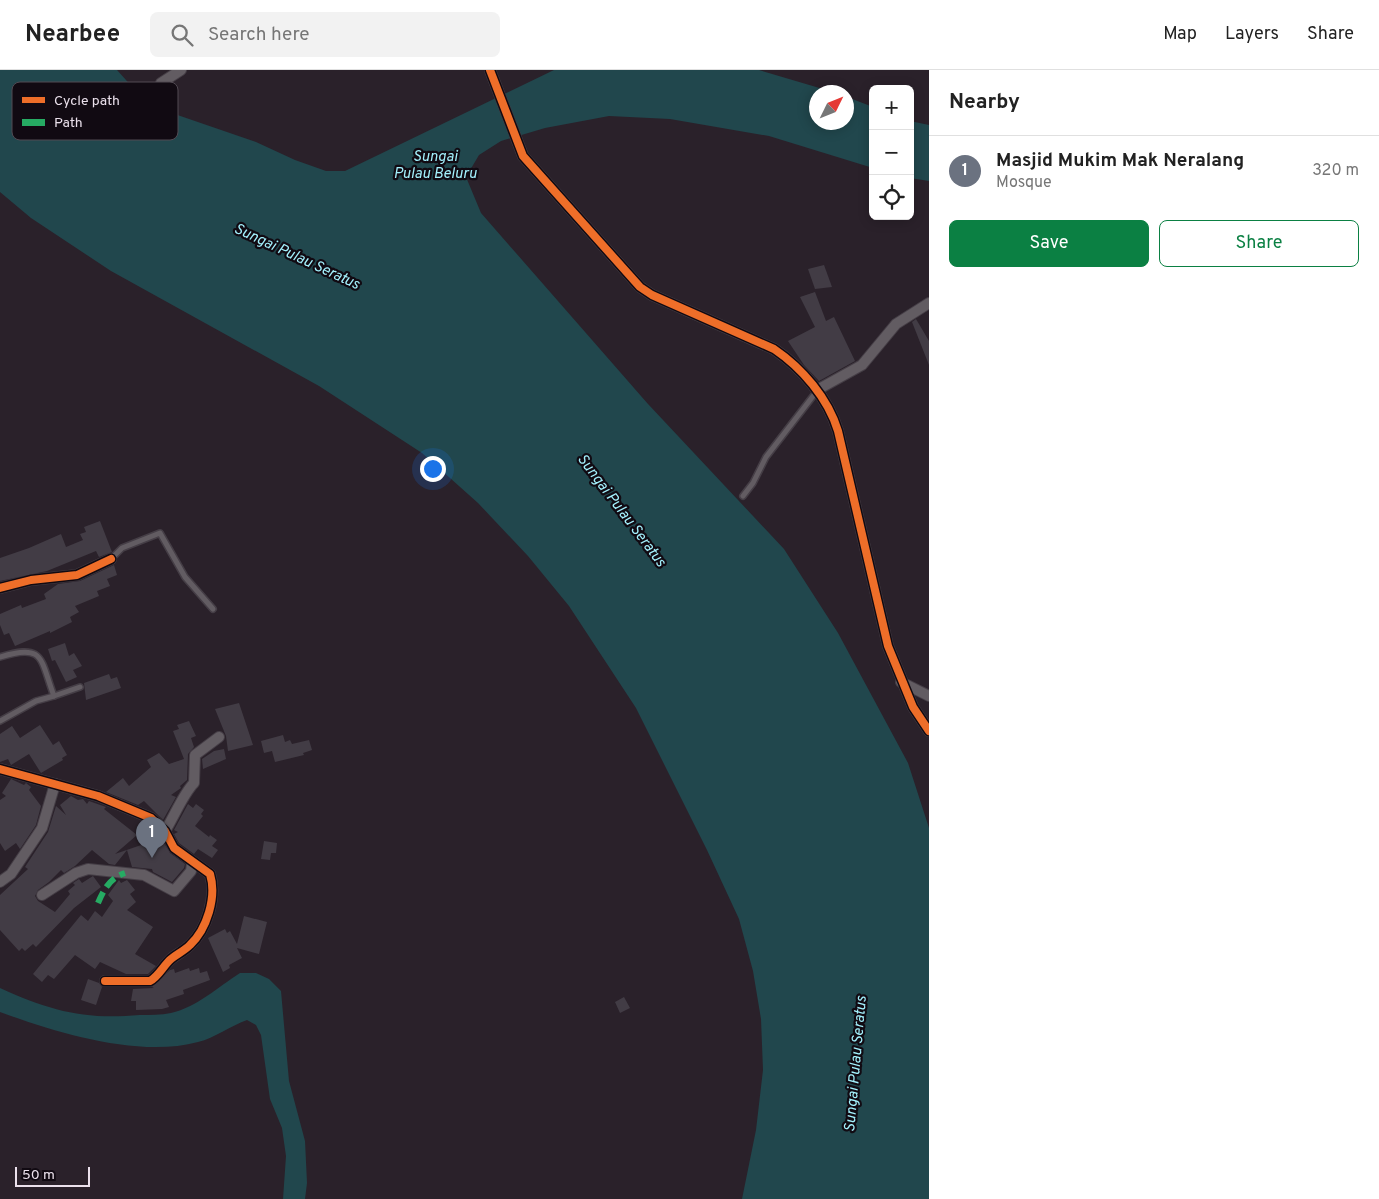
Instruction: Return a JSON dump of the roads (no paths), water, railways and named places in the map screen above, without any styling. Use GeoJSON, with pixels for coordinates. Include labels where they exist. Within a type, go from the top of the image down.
{"type":"FeatureCollection","features":[{"type":"Feature","properties":{"kind":"street"},"geometry":{"type":"LineString","coordinates":[[163,82],[181,70]]}},
{"type":"Feature","properties":{"kind":"street"},"geometry":{"type":"LineString","coordinates":[[490,70],[520,149],[527,161],[643,290],[774,350],[817,390],[831,411],[838,430],[884,633],[913,708],[929,731]]}},
{"type":"Feature","properties":{"kind":"street"},"geometry":{"type":"LineString","coordinates":[[817,390],[862,365],[896,324],[929,303]]}},
{"type":"Feature","properties":{"kind":"street"},"geometry":{"type":"LineString","coordinates":[[0,588],[31,580],[77,575],[111,559]]}},
{"type":"Feature","properties":{"kind":"street"},"geometry":{"type":"LineString","coordinates":[[901,681],[916,692],[929,696]]}},
{"type":"Feature","properties":{"kind":"street"},"geometry":{"type":"LineString","coordinates":[[165,831],[181,806],[185,792],[194,783],[195,756],[219,737]]}},
{"type":"Feature","properties":{"kind":"street"},"geometry":{"type":"LineString","coordinates":[[0,770],[98,796],[141,813],[158,823],[165,831],[174,848],[192,863],[208,871],[214,888],[205,921],[191,944],[171,960],[150,982],[105,981]]}},
{"type":"Feature","properties":{"kind":"street"},"geometry":{"type":"LineString","coordinates":[[0,882],[12,874],[42,828],[55,784]]}},
{"type":"Feature","properties":{"kind":"street"},"geometry":{"type":"LineString","coordinates":[[42,895],[76,873],[88,869],[144,875],[174,891],[191,871],[192,863]]}},
{"type":"Feature","properties":{"kind":"lane"},"geometry":{"type":"LineString","coordinates":[[743,496],[753,483],[766,457],[817,390]]}},
{"type":"Feature","properties":{"kind":"lane"},"geometry":{"type":"LineString","coordinates":[[111,559],[122,548],[160,533],[185,577],[213,610]]}},
{"type":"Feature","properties":{"kind":"lane"},"geometry":{"type":"LineString","coordinates":[[0,657],[26,650],[33,651],[39,656],[54,696]]}},
{"type":"Feature","properties":{"kind":"lane"},"geometry":{"type":"LineString","coordinates":[[0,721],[36,701],[80,687]]}},
{"type":"Feature","properties":{"kind":"water"},"geometry":{"type":"Polygon","coordinates":[[[0,70],[117,70],[128,82],[12,82],[12,140],[178,140],[178,115],[256,142],[295,160],[326,171],[345,171],[554,70],[759,70],[809,85],[809,130],[854,130],[854,100],[869,105],[869,167],[769,136],[670,119],[609,116],[545,128],[501,141],[479,155],[466,177],[481,213],[648,404],[784,549],[838,633],[908,763],[929,828],[929,1199],[742,1199],[756,1130],[763,1070],[761,1019],[753,971],[739,919],[707,850],[636,708],[569,606],[528,556],[478,503],[422,453],[319,386],[111,271],[31,218],[0,192],[0,70]]]}},
{"type":"Feature","properties":{"kind":"water"},"geometry":{"type":"Polygon","coordinates":[[[914,122],[929,125],[929,181],[914,179],[914,122]]]}},
{"type":"Feature","properties":{"kind":"water"},"geometry":{"type":"Polygon","coordinates":[[[240,973],[256,973],[269,979],[281,991],[289,1081],[305,1141],[307,1183],[305,1199],[283,1199],[286,1156],[282,1128],[270,1099],[261,1035],[256,1025],[247,1020],[198,1042],[175,1046],[150,1047],[98,1041],[72,1035],[0,1012],[0,988],[36,1003],[85,1015],[167,1014],[190,1006],[240,973]]]}},
{"type":"Feature","properties":{"kind":"place","name":"Masjid Mukim Mak Neralang"},"geometry":{"type":"Point","coordinates":[152,858]}},
{"type":"Feature","properties":{"kind":"water label","name":"Sungai Pulau Beluru"},"geometry":{"type":"Point","coordinates":[435,164]}},
{"type":"Feature","properties":{"kind":"water label","name":"Sungai Pulau Seratus"},"geometry":{"type":"Point","coordinates":[297,256]}},
{"type":"Feature","properties":{"kind":"water label","name":"Sungai Pulau Seratus"},"geometry":{"type":"Point","coordinates":[622,510]}},
{"type":"Feature","properties":{"kind":"water label","name":"Sungai Pulau Seratus"},"geometry":{"type":"Point","coordinates":[855,1064]}}]}
